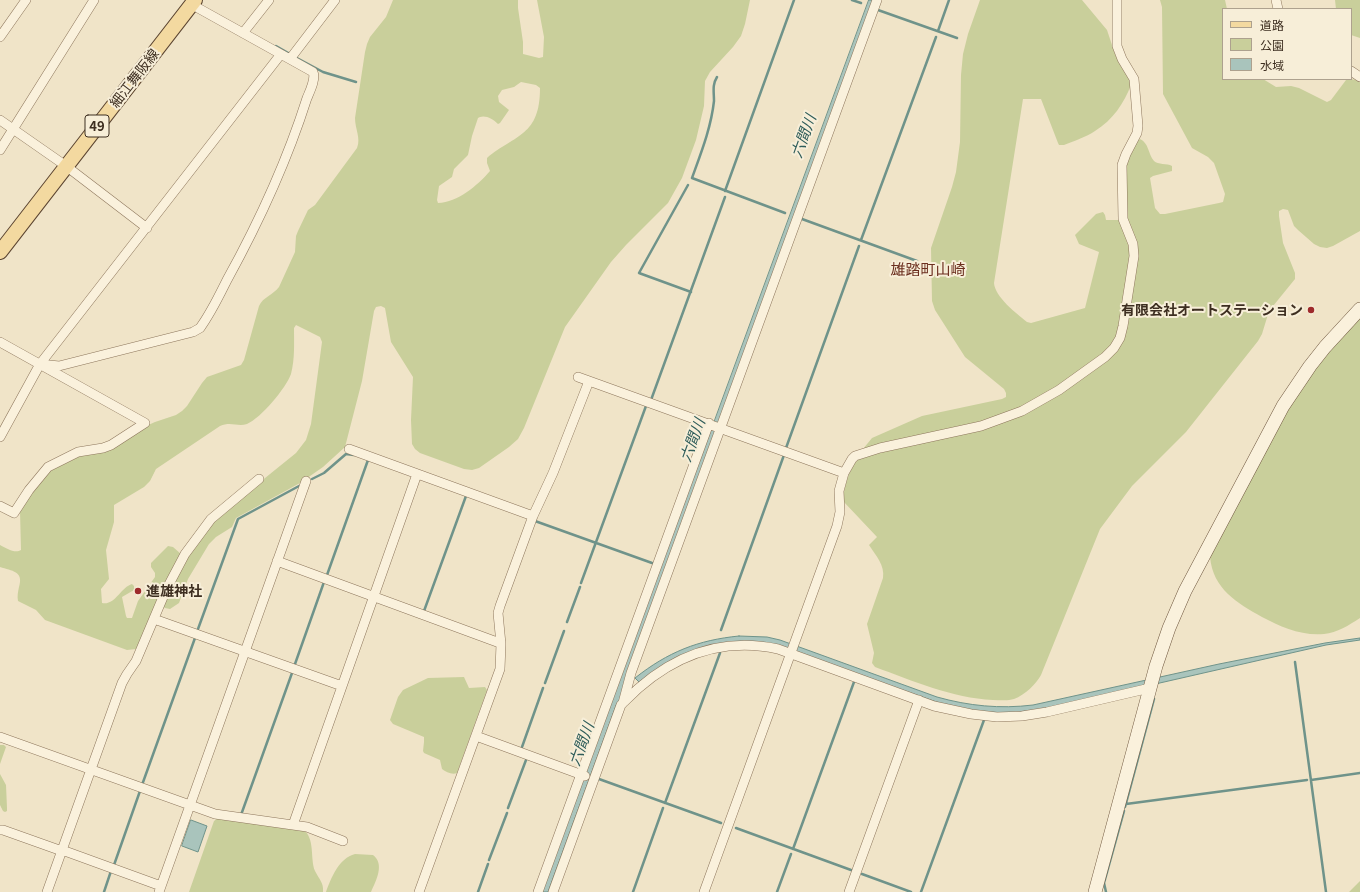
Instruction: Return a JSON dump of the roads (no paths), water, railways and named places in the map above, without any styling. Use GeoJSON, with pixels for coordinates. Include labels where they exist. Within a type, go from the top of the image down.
{"type":"FeatureCollection","features":[{"type":"Feature","properties":{"kind":"main road","name":"細江舞阪線"},"geometry":{"type":"LineString","coordinates":[[2,246],[193,2]]}},
{"type":"Feature","properties":{"kind":"street"},"geometry":{"type":"LineString","coordinates":[[0,37],[26,0]]}},
{"type":"Feature","properties":{"kind":"street"},"geometry":{"type":"LineString","coordinates":[[0,150],[94,0]]}},
{"type":"Feature","properties":{"kind":"street"},"geometry":{"type":"LineString","coordinates":[[243,33],[269,0]]}},
{"type":"Feature","properties":{"kind":"street"},"geometry":{"type":"LineString","coordinates":[[290,58],[335,0]]}},
{"type":"Feature","properties":{"kind":"street"},"geometry":{"type":"LineString","coordinates":[[538,892],[713,426],[877,0]]}},
{"type":"Feature","properties":{"kind":"street"},"geometry":{"type":"LineString","coordinates":[[704,892],[837,526],[840,512],[838,491],[844,473],[852,458],[880,448],[982,426],[1022,411],[1060,390],[1105,357],[1114,348],[1120,338],[1134,256],[1133,244],[1123,219],[1122,171],[1126,154],[1137,133],[1138,126],[1134,79],[1119,53],[1117,46],[1117,0]]}},
{"type":"Feature","properties":{"kind":"street"},"geometry":{"type":"LineString","coordinates":[[40,364],[59,366],[193,332],[200,328],[242,253],[272,190],[288,150],[314,75],[310,70],[243,33],[193,2]]}},
{"type":"Feature","properties":{"kind":"street"},"geometry":{"type":"LineString","coordinates":[[0,437],[40,364],[281,54]]}},
{"type":"Feature","properties":{"kind":"street"},"geometry":{"type":"LineString","coordinates":[[0,120],[66,166],[146,228]]}},
{"type":"Feature","properties":{"kind":"street"},"geometry":{"type":"LineString","coordinates":[[1094,892],[1151,684],[1169,628],[1185,591],[1283,406],[1310,366],[1325,347],[1360,309]]}},
{"type":"Feature","properties":{"kind":"street"},"geometry":{"type":"LineString","coordinates":[[0,342],[145,423],[111,445],[104,448],[78,452],[48,467],[29,490],[14,513],[0,506]]}},
{"type":"Feature","properties":{"kind":"street"},"geometry":{"type":"LineString","coordinates":[[578,377],[844,473]]}},
{"type":"Feature","properties":{"kind":"street"},"geometry":{"type":"LineString","coordinates":[[419,892],[500,670],[501,642],[498,613],[533,516],[553,473],[589,381]]}},
{"type":"Feature","properties":{"kind":"street"},"geometry":{"type":"LineString","coordinates":[[623,703],[631,673],[713,426]]}},
{"type":"Feature","properties":{"kind":"street"},"geometry":{"type":"LineString","coordinates":[[349,449],[533,516]]}},
{"type":"Feature","properties":{"kind":"street"},"geometry":{"type":"LineString","coordinates":[[293,825],[417,474]]}},
{"type":"Feature","properties":{"kind":"street"},"geometry":{"type":"LineString","coordinates":[[47,892],[122,683],[136,661],[170,582],[185,554],[206,525],[216,514],[259,479]]}},
{"type":"Feature","properties":{"kind":"street"},"geometry":{"type":"LineString","coordinates":[[0,830],[62,851],[160,889],[306,481]]}},
{"type":"Feature","properties":{"kind":"street"},"geometry":{"type":"LineString","coordinates":[[277,561],[497,642],[501,642]]}},
{"type":"Feature","properties":{"kind":"street"},"geometry":{"type":"LineString","coordinates":[[154,619],[342,686]]}},
{"type":"Feature","properties":{"kind":"street"},"geometry":{"type":"LineString","coordinates":[[553,892],[620,705],[644,682],[660,671],[677,661],[701,652],[726,646],[752,645],[792,650],[919,700],[959,712],[984,716],[1009,717],[1047,712],[1151,684]]}},
{"type":"Feature","properties":{"kind":"street"},"geometry":{"type":"LineString","coordinates":[[849,892],[919,700]]}},
{"type":"Feature","properties":{"kind":"street"},"geometry":{"type":"LineString","coordinates":[[476,736],[593,779]]}},
{"type":"Feature","properties":{"kind":"street"},"geometry":{"type":"LineString","coordinates":[[0,737],[215,814],[293,825],[307,828],[343,841]]}},
{"type":"Feature","properties":{"kind":"water"},"geometry":{"type":"Polygon","coordinates":[[[869,0],[874,0],[621,699],[617,703],[548,892],[542,892],[869,0]]]}},
{"type":"Feature","properties":{"kind":"water"},"geometry":{"type":"Polygon","coordinates":[[[739,636],[767,637],[780,640],[937,697],[973,705],[997,707],[1033,705],[1219,664],[1325,643],[1360,638],[1360,640],[1326,645],[1046,709],[1009,713],[984,712],[948,706],[766,643],[675,658],[639,682],[635,678],[659,661],[684,649],[697,644],[739,636]]]}},
{"type":"Feature","properties":{"kind":"water"},"geometry":{"type":"Polygon","coordinates":[[[191,820],[207,826],[198,852],[182,846],[191,820]]]}},
{"type":"Feature","properties":{"kind":"waterway"},"geometry":{"type":"LineString","coordinates":[[725,191],[794,0]]}},
{"type":"Feature","properties":{"kind":"waterway"},"geometry":{"type":"LineString","coordinates":[[852,0],[861,3]]}},
{"type":"Feature","properties":{"kind":"waterway"},"geometry":{"type":"LineString","coordinates":[[938,31],[949,0]]}},
{"type":"Feature","properties":{"kind":"waterway"},"geometry":{"type":"LineString","coordinates":[[878,10],[957,38]]}},
{"type":"Feature","properties":{"kind":"waterway"},"geometry":{"type":"LineString","coordinates":[[861,240],[936,37]]}},
{"type":"Feature","properties":{"kind":"waterway"},"geometry":{"type":"LineString","coordinates":[[276,46],[290,54]]}},
{"type":"Feature","properties":{"kind":"waterway"},"geometry":{"type":"LineString","coordinates":[[295,57],[323,72],[356,82]]}},
{"type":"Feature","properties":{"kind":"waterway"},"geometry":{"type":"LineString","coordinates":[[717,77],[714,86],[714,101],[711,121],[692,178],[785,213]]}},
{"type":"Feature","properties":{"kind":"waterway"},"geometry":{"type":"LineString","coordinates":[[688,185],[639,273],[691,292]]}},
{"type":"Feature","properties":{"kind":"waterway"},"geometry":{"type":"LineString","coordinates":[[651,400],[725,197]]}},
{"type":"Feature","properties":{"kind":"waterway"},"geometry":{"type":"LineString","coordinates":[[802,219],[917,261]]}},
{"type":"Feature","properties":{"kind":"waterway"},"geometry":{"type":"LineString","coordinates":[[786,448],[859,246]]}},
{"type":"Feature","properties":{"kind":"waterway"},"geometry":{"type":"LineString","coordinates":[[581,583],[646,406]]}},
{"type":"Feature","properties":{"kind":"waterway"},"geometry":{"type":"LineString","coordinates":[[312,479],[324,473],[346,454],[354,455]]}},
{"type":"Feature","properties":{"kind":"waterway"},"geometry":{"type":"LineString","coordinates":[[721,630],[784,455]]}},
{"type":"Feature","properties":{"kind":"waterway"},"geometry":{"type":"LineString","coordinates":[[327,575],[368,460]]}},
{"type":"Feature","properties":{"kind":"waterway"},"geometry":{"type":"LineString","coordinates":[[198,629],[238,519],[299,486]]}},
{"type":"Feature","properties":{"kind":"waterway"},"geometry":{"type":"LineString","coordinates":[[424,611],[466,496]]}},
{"type":"Feature","properties":{"kind":"waterway"},"geometry":{"type":"LineString","coordinates":[[535,521],[652,563]]}},
{"type":"Feature","properties":{"kind":"waterway"},"geometry":{"type":"LineString","coordinates":[[295,664],[324,582]]}},
{"type":"Feature","properties":{"kind":"waterway"},"geometry":{"type":"LineString","coordinates":[[567,622],[580,587]]}},
{"type":"Feature","properties":{"kind":"waterway"},"geometry":{"type":"LineString","coordinates":[[545,683],[564,631]]}},
{"type":"Feature","properties":{"kind":"waterway"},"geometry":{"type":"LineString","coordinates":[[142,785],[195,638]]}},
{"type":"Feature","properties":{"kind":"waterway"},"geometry":{"type":"LineString","coordinates":[[665,803],[720,653]]}},
{"type":"Feature","properties":{"kind":"waterway"},"geometry":{"type":"LineString","coordinates":[[1295,662],[1326,892]]}},
{"type":"Feature","properties":{"kind":"waterway"},"geometry":{"type":"LineString","coordinates":[[241,815],[292,673]]}},
{"type":"Feature","properties":{"kind":"waterway"},"geometry":{"type":"LineString","coordinates":[[793,849],[854,682]]}},
{"type":"Feature","properties":{"kind":"waterway"},"geometry":{"type":"LineString","coordinates":[[522,747],[543,688]]}},
{"type":"Feature","properties":{"kind":"waterway"},"geometry":{"type":"LineString","coordinates":[[1125,807],[1154,699]]}},
{"type":"Feature","properties":{"kind":"waterway"},"geometry":{"type":"LineString","coordinates":[[921,892],[984,720]]}},
{"type":"Feature","properties":{"kind":"waterway"},"geometry":{"type":"LineString","coordinates":[[508,808],[526,760]]}},
{"type":"Feature","properties":{"kind":"waterway"},"geometry":{"type":"LineString","coordinates":[[1311,780],[1360,773]]}},
{"type":"Feature","properties":{"kind":"waterway"},"geometry":{"type":"LineString","coordinates":[[599,779],[721,823]]}},
{"type":"Feature","properties":{"kind":"waterway"},"geometry":{"type":"LineString","coordinates":[[1126,804],[1307,780]]}},
{"type":"Feature","properties":{"kind":"waterway"},"geometry":{"type":"LineString","coordinates":[[114,865],[140,791]]}},
{"type":"Feature","properties":{"kind":"waterway"},"geometry":{"type":"LineString","coordinates":[[633,892],[663,808]]}},
{"type":"Feature","properties":{"kind":"waterway"},"geometry":{"type":"LineString","coordinates":[[1106,892],[1104,883],[1124,811]]}},
{"type":"Feature","properties":{"kind":"waterway"},"geometry":{"type":"LineString","coordinates":[[489,860],[507,813]]}},
{"type":"Feature","properties":{"kind":"waterway"},"geometry":{"type":"LineString","coordinates":[[736,828],[851,870]]}},
{"type":"Feature","properties":{"kind":"waterway"},"geometry":{"type":"LineString","coordinates":[[777,892],[791,854]]}},
{"type":"Feature","properties":{"kind":"waterway"},"geometry":{"type":"LineString","coordinates":[[478,892],[488,864]]}},
{"type":"Feature","properties":{"kind":"waterway"},"geometry":{"type":"LineString","coordinates":[[104,892],[111,871]]}},
{"type":"Feature","properties":{"kind":"waterway"},"geometry":{"type":"LineString","coordinates":[[862,874],[911,892]]}},
{"type":"Feature","properties":{"kind":"place","name":"有限会社オートステーション"},"geometry":{"type":"Point","coordinates":[1311,310]}},
{"type":"Feature","properties":{"kind":"place","name":"進雄神社"},"geometry":{"type":"Point","coordinates":[138,591]}},
{"type":"Feature","properties":{"kind":"district","name":"雄踏町山崎"},"geometry":{"type":"Point","coordinates":[928,269]}},
{"type":"Feature","properties":{"kind":"water label","name":"六間川"},"geometry":{"type":"Point","coordinates":[803,136]}},
{"type":"Feature","properties":{"kind":"water label","name":"六間川"},"geometry":{"type":"Point","coordinates":[692,440]}},
{"type":"Feature","properties":{"kind":"water label","name":"六間川"},"geometry":{"type":"Point","coordinates":[581,744]}}]}
